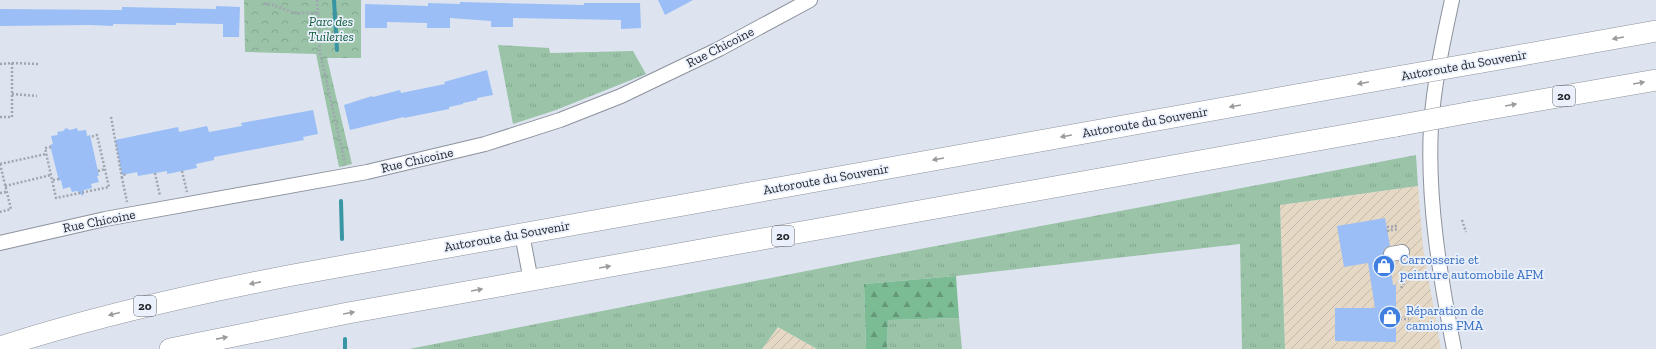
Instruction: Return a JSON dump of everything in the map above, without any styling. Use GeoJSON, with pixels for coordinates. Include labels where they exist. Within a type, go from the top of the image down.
{"type":"FeatureCollection","features":[{"type":"Feature","properties":{"kind":"highway","name":"Autoroute du Souvenir"},"geometry":{"type":"LineString","coordinates":[[0,347],[105,316],[188,296],[293,275],[1656,31]]}},
{"type":"Feature","properties":{"kind":"highway","name":"20"},"geometry":{"type":"LineString","coordinates":[[170,349],[348,313],[1656,80]]}},
{"type":"Feature","properties":{"kind":"street","name":"Rue Chicoine"},"geometry":{"type":"LineString","coordinates":[[0,243],[105,219],[413,162],[485,144],[580,113],[673,72],[810,0]]}},
{"type":"Feature","properties":{"kind":"street"},"geometry":{"type":"LineString","coordinates":[[1452,0],[1434,94],[1431,190],[1442,283],[1454,349]]}},
{"type":"Feature","properties":{"kind":"street"},"geometry":{"type":"LineString","coordinates":[[522,234],[531,281]]}},
{"type":"Feature","properties":{"kind":"path"},"geometry":{"type":"LineString","coordinates":[[317,0],[320,53],[347,175]]}},
{"type":"Feature","properties":{"kind":"path"},"geometry":{"type":"LineString","coordinates":[[264,4],[271,4],[294,13],[318,13]]}},
{"type":"Feature","properties":{"kind":"path"},"geometry":{"type":"LineString","coordinates":[[0,64],[39,64]]}},
{"type":"Feature","properties":{"kind":"path"},"geometry":{"type":"LineString","coordinates":[[0,117],[12,116],[12,64]]}},
{"type":"Feature","properties":{"kind":"path"},"geometry":{"type":"LineString","coordinates":[[12,94],[37,96]]}},
{"type":"Feature","properties":{"kind":"path"},"geometry":{"type":"LineString","coordinates":[[110,117],[127,205]]}},
{"type":"Feature","properties":{"kind":"path"},"geometry":{"type":"LineString","coordinates":[[51,147],[45,148],[56,198],[109,187],[97,135],[90,137]]}},
{"type":"Feature","properties":{"kind":"path"},"geometry":{"type":"LineString","coordinates":[[0,212],[10,209],[0,164],[47,154]]}},
{"type":"Feature","properties":{"kind":"path"},"geometry":{"type":"LineString","coordinates":[[98,170],[105,169]]}},
{"type":"Feature","properties":{"kind":"path"},"geometry":{"type":"LineString","coordinates":[[182,171],[188,195]]}},
{"type":"Feature","properties":{"kind":"path"},"geometry":{"type":"LineString","coordinates":[[155,173],[161,199]]}},
{"type":"Feature","properties":{"kind":"path"},"geometry":{"type":"LineString","coordinates":[[122,178],[125,174]]}},
{"type":"Feature","properties":{"kind":"path"},"geometry":{"type":"LineString","coordinates":[[5,186],[52,175]]}},
{"type":"Feature","properties":{"kind":"path"},"geometry":{"type":"LineString","coordinates":[[52,180],[58,179]]}},
{"type":"Feature","properties":{"kind":"path"},"geometry":{"type":"LineString","coordinates":[[0,193],[6,192]]}},
{"type":"Feature","properties":{"kind":"path"},"geometry":{"type":"LineString","coordinates":[[1462,220],[1466,232]]}},
{"type":"Feature","properties":{"kind":"path"},"geometry":{"type":"LineString","coordinates":[[1387,227],[1398,226]]}},
{"type":"Feature","properties":{"kind":"path"},"geometry":{"type":"LineString","coordinates":[[1387,231],[1398,229]]}},
{"type":"Feature","properties":{"kind":"path"},"geometry":{"type":"LineString","coordinates":[[1401,288],[1406,279]]}},
{"type":"Feature","properties":{"kind":"path"},"geometry":{"type":"LineString","coordinates":[[1396,318],[1409,319]]}},
{"type":"Feature","properties":{"kind":"shaded area"},"geometry":{"type":"Polygon","coordinates":[[[1418,186],[1423,248],[1441,349],[1285,349],[1280,205],[1418,186]]]}},
{"type":"Feature","properties":{"kind":"shaded area"},"geometry":{"type":"Polygon","coordinates":[[[778,327],[817,349],[762,349],[778,327]]]}},
{"type":"Feature","properties":{"kind":"green space","name":"Parc des Tuileries"},"geometry":{"type":"Polygon","coordinates":[[[244,0],[361,0],[361,58],[327,58],[352,164],[339,167],[316,54],[245,52],[244,0]]]}},
{"type":"Feature","properties":{"kind":"green space"},"geometry":{"type":"Polygon","coordinates":[[[498,45],[549,48],[550,53],[633,51],[646,74],[556,110],[513,124],[498,45]]]}},
{"type":"Feature","properties":{"kind":"green space"},"geometry":{"type":"Polygon","coordinates":[[[1416,155],[1418,186],[1280,205],[1285,349],[1242,349],[1240,244],[956,276],[864,284],[866,349],[817,349],[778,327],[762,349],[409,349],[857,261],[1416,155]]]}},
{"type":"Feature","properties":{"kind":"green space"},"geometry":{"type":"Polygon","coordinates":[[[956,276],[959,318],[888,320],[887,349],[866,349],[864,284],[956,276]]]}},
{"type":"Feature","properties":{"kind":"green space"},"geometry":{"type":"Polygon","coordinates":[[[959,318],[962,349],[887,349],[888,320],[959,318]]]}},
{"type":"Feature","properties":{"kind":"building"},"geometry":{"type":"Polygon","coordinates":[[[658,0],[693,0],[665,15],[658,0]]]}},
{"type":"Feature","properties":{"kind":"building"},"geometry":{"type":"Polygon","coordinates":[[[460,2],[584,5],[584,3],[640,3],[641,28],[621,29],[621,20],[513,18],[513,27],[491,27],[491,21],[450,18],[450,28],[427,28],[427,23],[387,22],[387,28],[365,28],[365,4],[428,6],[428,3],[460,4],[460,2]]]}},
{"type":"Feature","properties":{"kind":"building"},"geometry":{"type":"Polygon","coordinates":[[[216,6],[240,7],[239,37],[223,37],[223,24],[176,23],[176,25],[113,24],[113,26],[0,26],[0,9],[122,10],[122,7],[216,9],[216,6]]]}},
{"type":"Feature","properties":{"kind":"building"},"geometry":{"type":"Polygon","coordinates":[[[487,70],[493,95],[477,98],[477,100],[449,107],[449,109],[404,117],[350,130],[344,105],[372,96],[400,90],[401,93],[445,84],[444,82],[487,70]]]}},
{"type":"Feature","properties":{"kind":"building"},"geometry":{"type":"Polygon","coordinates":[[[313,110],[318,134],[303,137],[304,140],[214,157],[214,160],[196,164],[197,168],[167,174],[167,171],[138,176],[137,172],[122,175],[115,140],[178,127],[179,132],[207,126],[209,132],[242,126],[241,123],[313,110]]]}},
{"type":"Feature","properties":{"kind":"building"},"geometry":{"type":"Polygon","coordinates":[[[66,128],[70,130],[77,128],[78,131],[86,130],[87,136],[90,135],[99,182],[91,184],[92,188],[84,190],[83,196],[77,191],[72,192],[70,187],[63,189],[61,180],[59,181],[50,145],[53,144],[51,136],[58,135],[57,132],[63,131],[66,128]]]}},
{"type":"Feature","properties":{"kind":"building"},"geometry":{"type":"Polygon","coordinates":[[[1385,218],[1390,246],[1385,248],[1383,255],[1385,260],[1390,262],[1393,285],[1396,285],[1396,342],[1335,341],[1335,308],[1375,308],[1368,263],[1344,267],[1337,226],[1385,218]]]}},
{"type":"Feature","properties":{"kind":"waterway"},"geometry":{"type":"LineString","coordinates":[[334,0],[337,50]]}},
{"type":"Feature","properties":{"kind":"waterway"},"geometry":{"type":"LineString","coordinates":[[341,201],[342,239]]}},
{"type":"Feature","properties":{"kind":"waterway"},"geometry":{"type":"LineString","coordinates":[[345,339],[345,349]]}},
{"type":"Feature","properties":{"kind":"place","name":"Carrosserie et peinture automobile AFM"},"geometry":{"type":"Point","coordinates":[1384,266]}},
{"type":"Feature","properties":{"kind":"place","name":"Réparation de camions FMA"},"geometry":{"type":"Point","coordinates":[1390,317]}}]}
